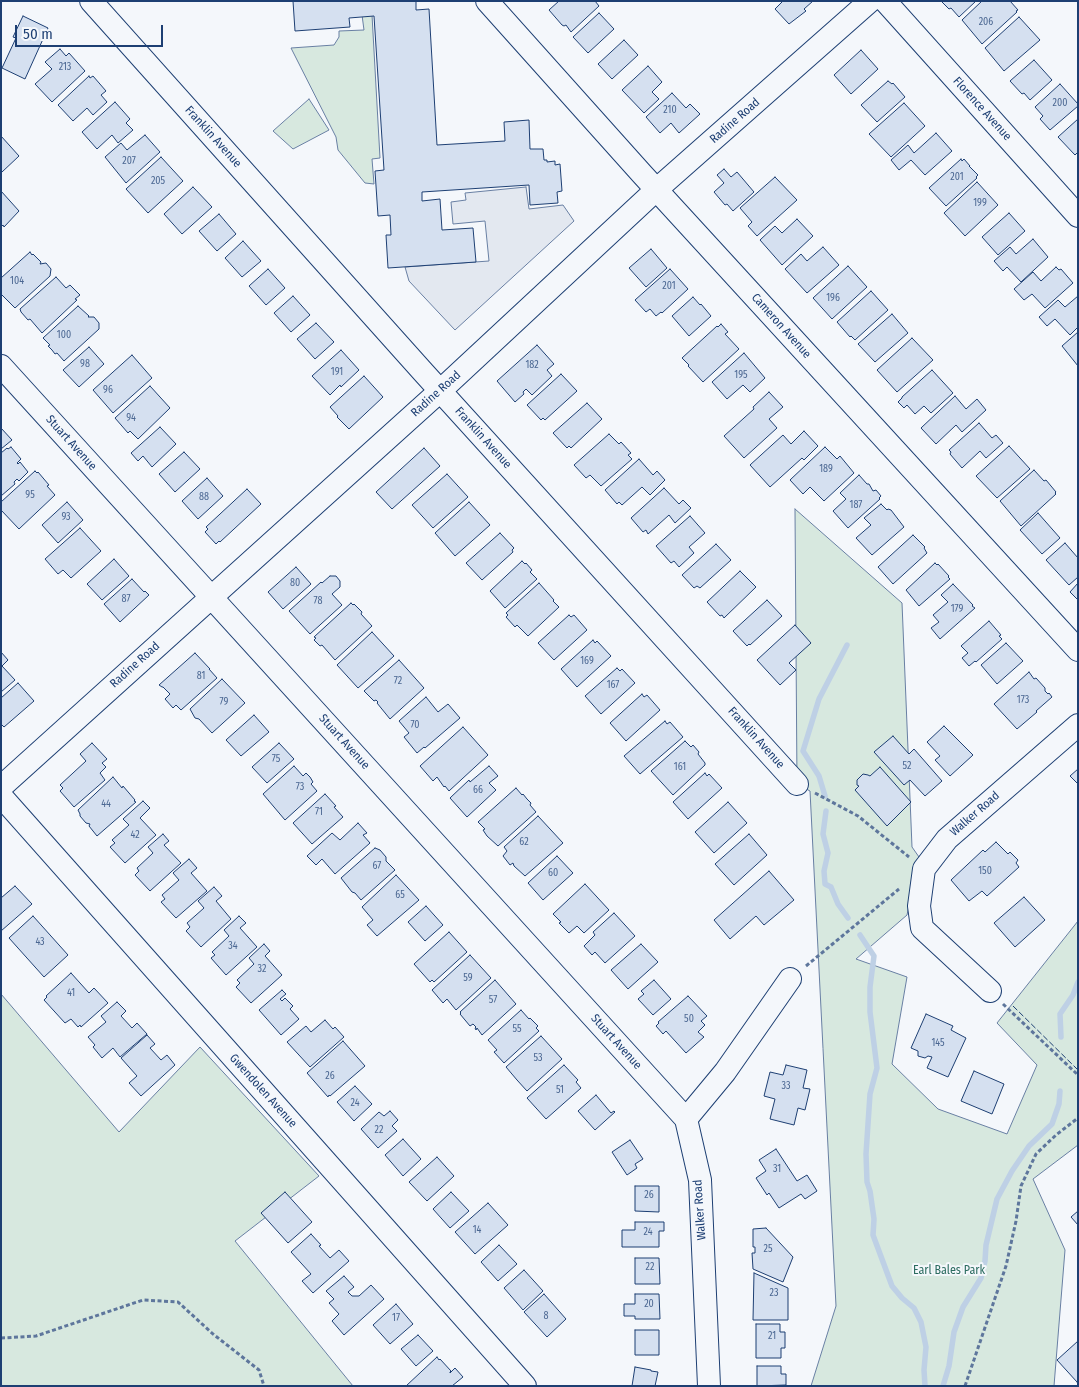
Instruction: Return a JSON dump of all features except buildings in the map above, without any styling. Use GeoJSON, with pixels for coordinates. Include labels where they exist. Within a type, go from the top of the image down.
{"type":"FeatureCollection","features":[{"type":"Feature","properties":{"kind":"street","name":"Franklin Avenue"},"geometry":{"type":"LineString","coordinates":[[91,1],[797,784]]}},
{"type":"Feature","properties":{"kind":"street","name":"Cameron Avenue"},"geometry":{"type":"LineString","coordinates":[[487,1],[656,190],[1078,650]]}},
{"type":"Feature","properties":{"kind":"street","name":"Radine Road"},"geometry":{"type":"LineString","coordinates":[[1,787],[440,390],[656,190],[870,1]]}},
{"type":"Feature","properties":{"kind":"street","name":"Florence Avenue"},"geometry":{"type":"LineString","coordinates":[[885,1],[1078,216]]}},
{"type":"Feature","properties":{"kind":"street","name":"Stuart Avenue"},"geometry":{"type":"LineString","coordinates":[[1,366],[686,1119]]}},
{"type":"Feature","properties":{"kind":"street","name":"Walker Road"},"geometry":{"type":"LineString","coordinates":[[990,991],[922,928],[919,906],[924,869],[947,838],[1078,725]]}},
{"type":"Feature","properties":{"kind":"street","name":"Gwendolen Avenue"},"geometry":{"type":"LineString","coordinates":[[1,796],[525,1386]]}},
{"type":"Feature","properties":{"kind":"street"},"geometry":{"type":"LineString","coordinates":[[686,1119],[725,1072],[790,979]]}},
{"type":"Feature","properties":{"kind":"street","name":"Walker Road"},"geometry":{"type":"LineString","coordinates":[[686,1119],[700,1180],[709,1386]]}},
{"type":"Feature","properties":{"kind":"path"},"geometry":{"type":"LineString","coordinates":[[790,979],[924,869],[858,816],[797,784]]}},
{"type":"Feature","properties":{"kind":"path"},"geometry":{"type":"LineString","coordinates":[[990,991],[1078,1075]]}},
{"type":"Feature","properties":{"kind":"path"},"geometry":{"type":"LineString","coordinates":[[965,1386],[1006,1266],[1016,1221],[1021,1186],[1036,1154],[1078,1118]]}},
{"type":"Feature","properties":{"kind":"path"},"geometry":{"type":"LineString","coordinates":[[1,1338],[36,1336],[143,1300],[178,1302],[212,1334],[259,1370],[264,1386]]}},
{"type":"Feature","properties":{"kind":"green space"},"geometry":{"type":"Polygon","coordinates":[[[362,15],[372,15],[380,158],[372,159],[374,184],[365,183],[338,150],[336,137],[291,48],[334,45],[339,37],[339,31],[364,30],[362,15]]]}},
{"type":"Feature","properties":{"kind":"green space"},"geometry":{"type":"Polygon","coordinates":[[[309,99],[329,130],[293,149],[273,131],[309,99]]]}},
{"type":"Feature","properties":{"kind":"green space","name":"Earl Bales Park"},"geometry":{"type":"Polygon","coordinates":[[[795,509],[902,603],[912,847],[919,857],[907,915],[856,959],[907,977],[892,1064],[938,1109],[1007,1134],[1037,1065],[997,1023],[1078,921],[1078,1145],[1033,1179],[1065,1250],[1054,1386],[811,1386],[836,1306],[810,791],[797,784],[795,509]]]}},
{"type":"Feature","properties":{"kind":"green space"},"geometry":{"type":"Polygon","coordinates":[[[1,994],[119,1132],[200,1047],[319,1176],[235,1241],[353,1386],[1,1386],[1,994]]]}},
{"type":"Feature","properties":{"kind":"shaded area"},"geometry":{"type":"Polygon","coordinates":[[[526,187],[529,209],[563,205],[574,221],[455,330],[409,281],[405,267],[489,261],[485,221],[453,224],[451,202],[466,200],[465,193],[526,187]]]}},
{"type":"Feature","properties":{"kind":"waterway"},"geometry":{"type":"LineString","coordinates":[[825,796],[819,776],[803,751],[819,699],[847,645]]}},
{"type":"Feature","properties":{"kind":"waterway"},"geometry":{"type":"LineString","coordinates":[[826,811],[823,834],[828,853],[824,871],[825,884],[831,887],[838,904],[848,918]]}},
{"type":"Feature","properties":{"kind":"waterway"},"geometry":{"type":"LineString","coordinates":[[860,935],[874,956],[870,987],[870,1012],[877,1068],[870,1094],[866,1154],[867,1182],[874,1219],[873,1235],[892,1286],[914,1308],[921,1322],[926,1347],[925,1386]]}},
{"type":"Feature","properties":{"kind":"waterway"},"geometry":{"type":"LineString","coordinates":[[1061,1037],[1060,1014],[1073,995],[1078,982]]}},
{"type":"Feature","properties":{"kind":"waterway"},"geometry":{"type":"LineString","coordinates":[[943,1386],[949,1366],[954,1332],[963,1307],[981,1278],[986,1245],[997,1199],[1012,1171],[1029,1146],[1052,1124],[1059,1104],[1060,1091]]}},
{"type":"Feature","properties":{"kind":"fence"},"geometry":{"type":"LineString","coordinates":[[1013,1006],[1078,1070]]}}]}
